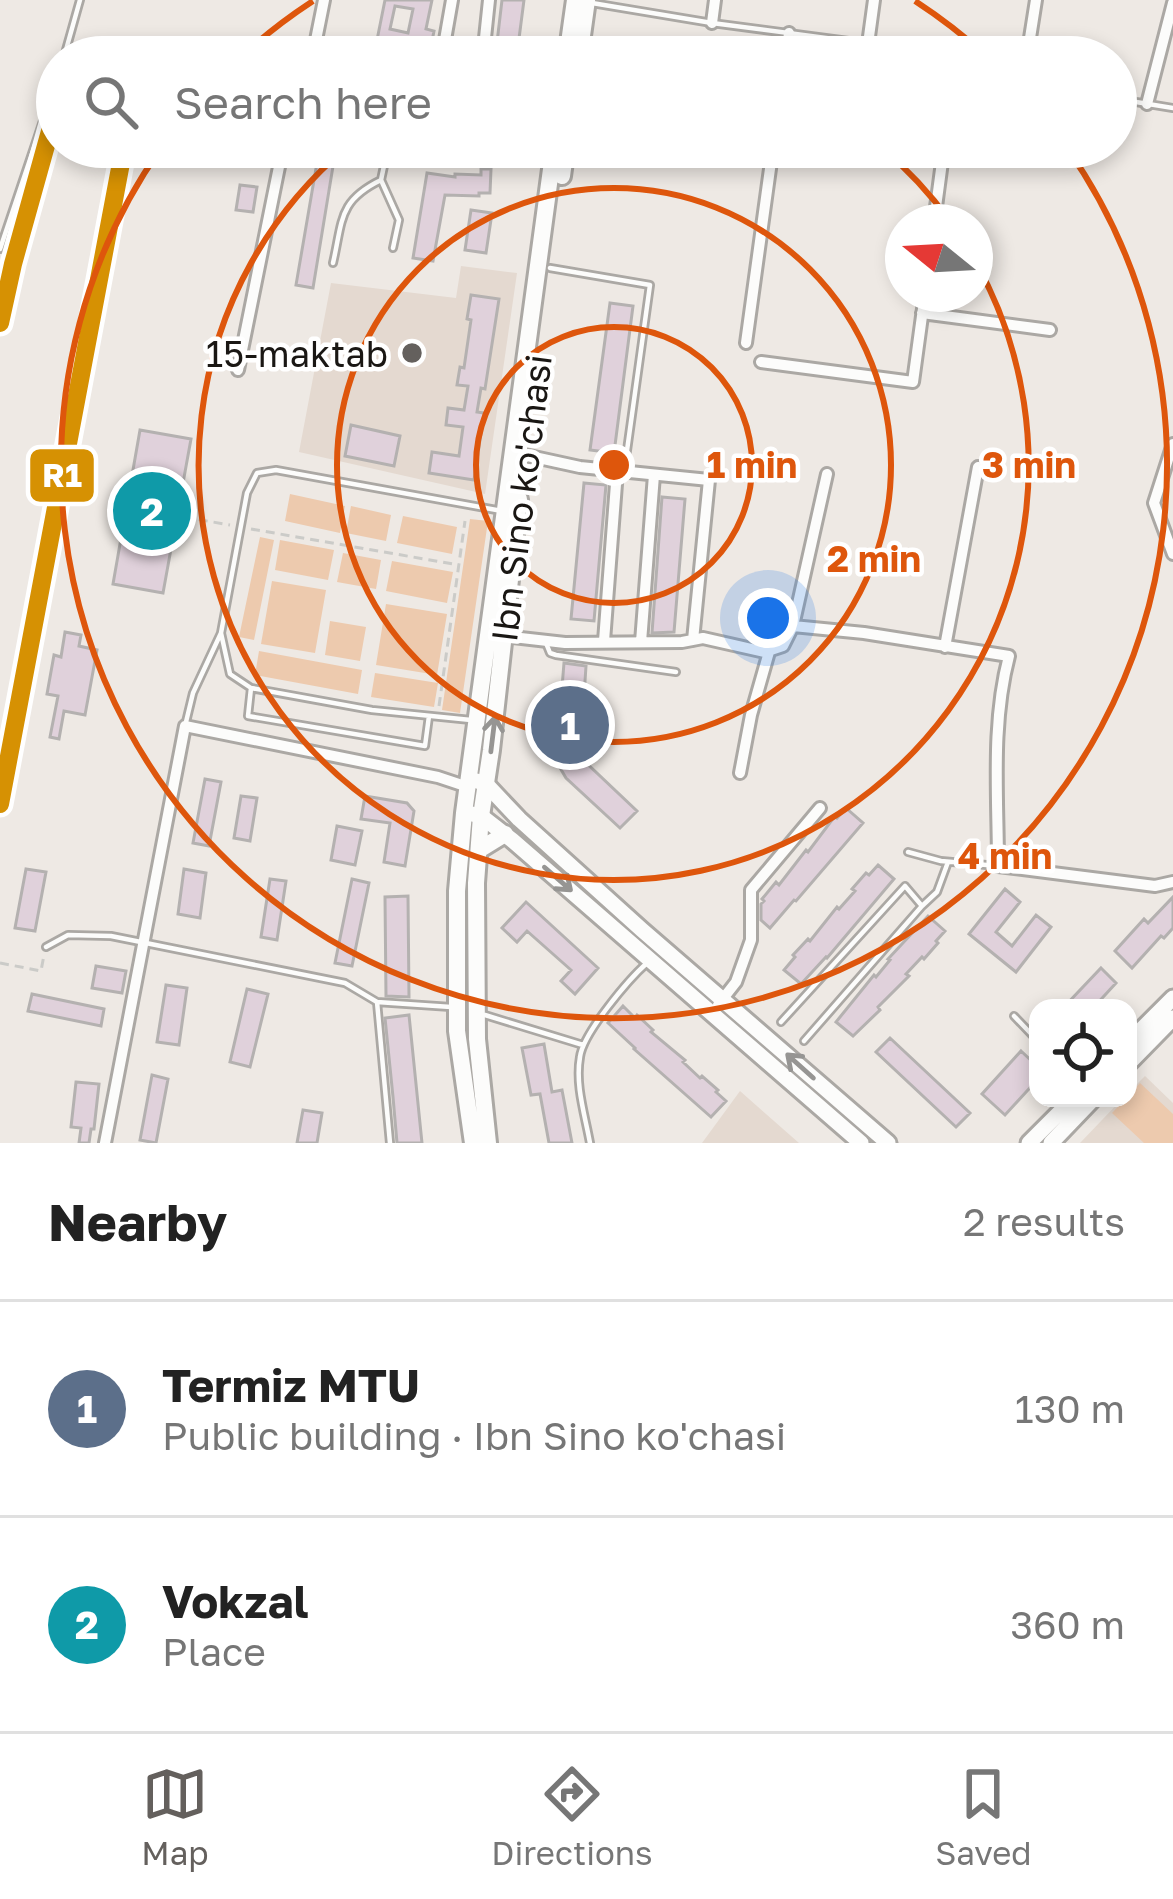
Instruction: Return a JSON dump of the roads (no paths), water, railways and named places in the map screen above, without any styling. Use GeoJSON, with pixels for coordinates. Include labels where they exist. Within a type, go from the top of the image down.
{"type":"FeatureCollection","features":[{"type":"Feature","properties":{"kind":"main road"},"geometry":{"type":"LineString","coordinates":[[573,36],[583,1]]}},
{"type":"Feature","properties":{"kind":"main road"},"geometry":{"type":"LineString","coordinates":[[580,36],[583,1]]}},
{"type":"Feature","properties":{"kind":"main road","name":"Ibn Sino ko'chasi"},"geometry":{"type":"LineString","coordinates":[[474,783],[476,721],[551,168]]}},
{"type":"Feature","properties":{"kind":"main road","name":"Ibn Sino ko'chasi"},"geometry":{"type":"LineString","coordinates":[[474,783],[504,635],[563,168]]}},
{"type":"Feature","properties":{"kind":"main road"},"geometry":{"type":"LineString","coordinates":[[473,1143],[457,1030],[457,891],[474,783]]}},
{"type":"Feature","properties":{"kind":"main road"},"geometry":{"type":"LineString","coordinates":[[474,783],[554,850],[861,1143]]}},
{"type":"Feature","properties":{"kind":"main road"},"geometry":{"type":"LineString","coordinates":[[472,814],[505,834],[651,959],[718,1005],[888,1143]]}},
{"type":"Feature","properties":{"kind":"main road"},"geometry":{"type":"LineString","coordinates":[[472,814],[479,850],[477,1013],[488,1143]]}},
{"type":"Feature","properties":{"kind":"main road"},"geometry":{"type":"LineString","coordinates":[[479,850],[505,834]]}},
{"type":"Feature","properties":{"kind":"main road"},"geometry":{"type":"LineString","coordinates":[[1137,1034],[1173,998]]}},
{"type":"Feature","properties":{"kind":"main road"},"geometry":{"type":"LineString","coordinates":[[1137,1055],[1173,1018]]}},
{"type":"Feature","properties":{"kind":"main road"},"geometry":{"type":"LineString","coordinates":[[1029,1143],[1065,1107]]}},
{"type":"Feature","properties":{"kind":"main road"},"geometry":{"type":"LineString","coordinates":[[1051,1143],[1085,1107]]}},
{"type":"Feature","properties":{"kind":"street"},"geometry":{"type":"LineString","coordinates":[[318,36],[324,0]]}},
{"type":"Feature","properties":{"kind":"street"},"geometry":{"type":"LineString","coordinates":[[446,36],[452,0]]}},
{"type":"Feature","properties":{"kind":"street"},"geometry":{"type":"LineString","coordinates":[[485,36],[489,0]]}},
{"type":"Feature","properties":{"kind":"street"},"geometry":{"type":"LineString","coordinates":[[712,23],[715,0]]}},
{"type":"Feature","properties":{"kind":"street"},"geometry":{"type":"LineString","coordinates":[[869,36],[874,0]]}},
{"type":"Feature","properties":{"kind":"street"},"geometry":{"type":"LineString","coordinates":[[1031,36],[1036,0]]}},
{"type":"Feature","properties":{"kind":"street"},"geometry":{"type":"LineString","coordinates":[[1147,104],[1173,3]]}},
{"type":"Feature","properties":{"kind":"street"},"geometry":{"type":"LineString","coordinates":[[238,370],[280,168]]}},
{"type":"Feature","properties":{"kind":"street"},"geometry":{"type":"LineString","coordinates":[[746,344],[770,168]]}},
{"type":"Feature","properties":{"kind":"street"},"geometry":{"type":"LineString","coordinates":[[936,204],[941,168]]}},
{"type":"Feature","properties":{"kind":"street"},"geometry":{"type":"LineString","coordinates":[[761,362],[913,382],[922,313],[1050,330]]}},
{"type":"Feature","properties":{"kind":"street"},"geometry":{"type":"LineString","coordinates":[[1173,444],[1154,503],[1173,554]]}},
{"type":"Feature","properties":{"kind":"street"},"geometry":{"type":"LineString","coordinates":[[525,455],[556,464],[709,480],[692,640]]}},
{"type":"Feature","properties":{"kind":"street"},"geometry":{"type":"LineString","coordinates":[[945,647],[978,467]]}},
{"type":"Feature","properties":{"kind":"street"},"geometry":{"type":"LineString","coordinates":[[604,641],[621,471]]}},
{"type":"Feature","properties":{"kind":"street"},"geometry":{"type":"LineString","coordinates":[[504,635],[546,641],[703,638],[769,652],[783,646],[794,626],[827,474]]}},
{"type":"Feature","properties":{"kind":"street"},"geometry":{"type":"LineString","coordinates":[[641,642],[654,475]]}},
{"type":"Feature","properties":{"kind":"street"},"geometry":{"type":"LineString","coordinates":[[794,626],[1009,656],[997,723],[998,866],[1155,886],[1173,882]]}},
{"type":"Feature","properties":{"kind":"street"},"geometry":{"type":"LineString","coordinates":[[740,773],[769,652]]}},
{"type":"Feature","properties":{"kind":"street"},"geometry":{"type":"LineString","coordinates":[[105,1143],[185,726],[474,783]]}},
{"type":"Feature","properties":{"kind":"street"},"geometry":{"type":"LineString","coordinates":[[718,1005],[736,982],[752,940],[751,890],[820,808]]}},
{"type":"Feature","properties":{"kind":"lane"},"geometry":{"type":"LineString","coordinates":[[70,36],[80,0]]}},
{"type":"Feature","properties":{"kind":"lane"},"geometry":{"type":"LineString","coordinates":[[583,1],[811,36]]}},
{"type":"Feature","properties":{"kind":"lane"},"geometry":{"type":"LineString","coordinates":[[1137,101],[1173,108]]}},
{"type":"Feature","properties":{"kind":"lane"},"geometry":{"type":"LineString","coordinates":[[0,249],[36,142]]}},
{"type":"Feature","properties":{"kind":"lane"},"geometry":{"type":"LineString","coordinates":[[384,168],[381,180],[399,220],[393,248]]}},
{"type":"Feature","properties":{"kind":"lane"},"geometry":{"type":"LineString","coordinates":[[333,263],[345,210],[356,192],[381,180]]}},
{"type":"Feature","properties":{"kind":"lane"},"geometry":{"type":"LineString","coordinates":[[550,268],[650,285],[621,471]]}},
{"type":"Feature","properties":{"kind":"lane"},"geometry":{"type":"LineString","coordinates":[[185,726],[193,693],[221,633],[247,493],[257,473],[276,470],[507,512]]}},
{"type":"Feature","properties":{"kind":"lane"},"geometry":{"type":"LineString","coordinates":[[221,633],[230,674],[251,688],[372,710],[476,721]]}},
{"type":"Feature","properties":{"kind":"lane"},"geometry":{"type":"LineString","coordinates":[[546,641],[550,653],[556,655],[676,672]]}},
{"type":"Feature","properties":{"kind":"lane"},"geometry":{"type":"LineString","coordinates":[[251,688],[248,716],[425,746],[429,716]]}},
{"type":"Feature","properties":{"kind":"lane"},"geometry":{"type":"LineString","coordinates":[[908,852],[948,862],[998,866]]}},
{"type":"Feature","properties":{"kind":"lane"},"geometry":{"type":"LineString","coordinates":[[804,1041],[937,892],[948,862]]}},
{"type":"Feature","properties":{"kind":"lane"},"geometry":{"type":"LineString","coordinates":[[782,1022],[905,886],[922,906]]}},
{"type":"Feature","properties":{"kind":"lane"},"geometry":{"type":"LineString","coordinates":[[46,947],[68,935],[110,936],[345,983],[377,1002],[457,1007]]}},
{"type":"Feature","properties":{"kind":"lane"},"geometry":{"type":"LineString","coordinates":[[590,1143],[578,1083],[583,1046],[629,979],[651,959]]}},
{"type":"Feature","properties":{"kind":"lane"},"geometry":{"type":"LineString","coordinates":[[377,1002],[390,1143]]}},
{"type":"Feature","properties":{"kind":"lane"},"geometry":{"type":"LineString","coordinates":[[477,1013],[583,1046]]}},
{"type":"Feature","properties":{"kind":"lane"},"geometry":{"type":"LineString","coordinates":[[1014,1016],[1029,1032]]}},
{"type":"Feature","properties":{"kind":"place","name":"15-maktab"},"geometry":{"type":"Point","coordinates":[412,353]}},
{"type":"Feature","properties":{"kind":"place","name":"Vokzal"},"geometry":{"type":"Point","coordinates":[152,511]}},
{"type":"Feature","properties":{"kind":"place","name":"Termiz MTU"},"geometry":{"type":"Point","coordinates":[570,725]}}]}
